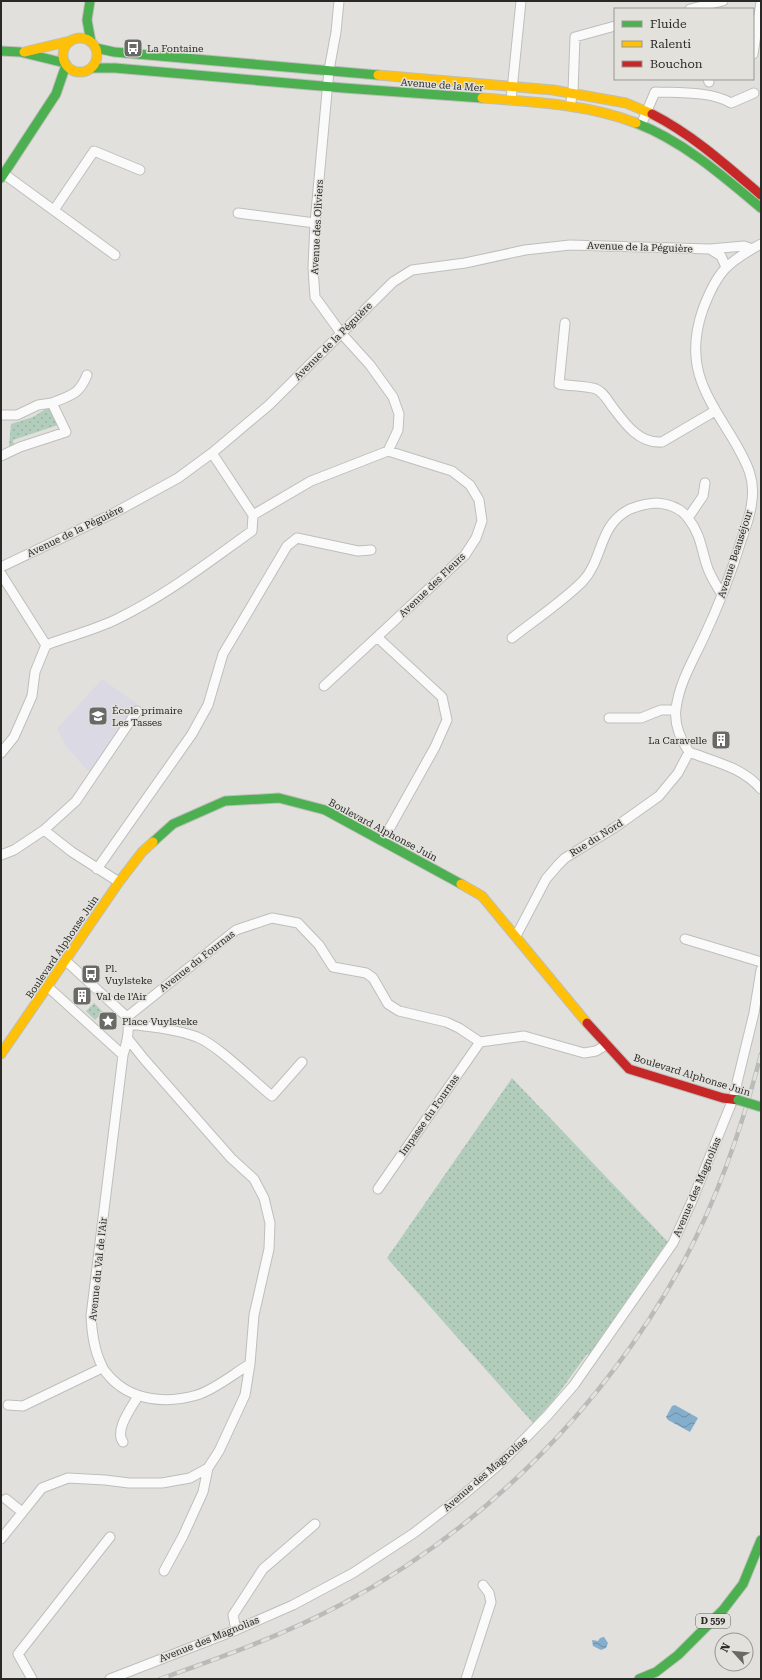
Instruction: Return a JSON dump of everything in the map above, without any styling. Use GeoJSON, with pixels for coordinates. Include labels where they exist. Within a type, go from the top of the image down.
{"type":"FeatureCollection","features":[{"type":"Feature","properties":{"kind":"street"},"geometry":{"type":"LineString","coordinates":[[1,51],[20,52],[65,64],[74,72],[78,73],[89,71],[93,68],[98,58],[87,20],[90,1]]}},
{"type":"Feature","properties":{"kind":"street","name":"Avenue des Oliviers"},"geometry":{"type":"LineString","coordinates":[[339,1],[336,32],[329,70],[315,223],[313,268],[315,297],[341,333],[370,365],[393,397],[399,414],[398,430],[388,451]]}},
{"type":"Feature","properties":{"kind":"street"},"geometry":{"type":"LineString","coordinates":[[511,100],[521,1]]}},
{"type":"Feature","properties":{"kind":"street"},"geometry":{"type":"LineString","coordinates":[[694,8],[723,1]]}},
{"type":"Feature","properties":{"kind":"street"},"geometry":{"type":"LineString","coordinates":[[754,48],[761,2]]}},
{"type":"Feature","properties":{"kind":"street"},"geometry":{"type":"LineString","coordinates":[[56,94],[65,64],[64,51],[87,20]]}},
{"type":"Feature","properties":{"kind":"street"},"geometry":{"type":"LineString","coordinates":[[570,106],[575,37],[614,26]]}},
{"type":"Feature","properties":{"kind":"street"},"geometry":{"type":"LineString","coordinates":[[20,52],[84,38],[94,45]]}},
{"type":"Feature","properties":{"kind":"street","name":"Avenue de la Mer"},"geometry":{"type":"LineString","coordinates":[[94,45],[114,52],[421,79],[513,85],[572,92],[628,104],[646,111],[670,124],[694,140],[761,195]]}},
{"type":"Feature","properties":{"kind":"street","name":"Avenue de la Mer"},"geometry":{"type":"LineString","coordinates":[[93,68],[115,68],[328,88],[511,100],[570,106],[611,114],[641,125],[660,135],[720,173],[761,208]]}},
{"type":"Feature","properties":{"kind":"street"},"geometry":{"type":"LineString","coordinates":[[78,73],[56,94],[3,176],[54,210],[114,256]]}},
{"type":"Feature","properties":{"kind":"street"},"geometry":{"type":"LineString","coordinates":[[641,125],[654,92],[691,94],[724,99],[731,103],[754,93]]}},
{"type":"Feature","properties":{"kind":"street"},"geometry":{"type":"LineString","coordinates":[[54,210],[94,151],[140,170]]}},
{"type":"Feature","properties":{"kind":"street"},"geometry":{"type":"LineString","coordinates":[[238,213],[315,223]]}},
{"type":"Feature","properties":{"kind":"street"},"geometry":{"type":"LineString","coordinates":[[752,249],[761,244]]}},
{"type":"Feature","properties":{"kind":"street","name":"Avenue de la Péguière"},"geometry":{"type":"LineString","coordinates":[[1,567],[114,513],[178,478],[212,453],[269,405],[393,282],[412,270],[464,263],[525,250],[570,245],[710,249],[744,246],[752,249]]}},
{"type":"Feature","properties":{"kind":"street"},"geometry":{"type":"LineString","coordinates":[[710,249],[721,256],[726,267]]}},
{"type":"Feature","properties":{"kind":"street","name":"Avenue Beauséjour"},"geometry":{"type":"LineString","coordinates":[[689,752],[678,729],[675,710],[684,677],[722,595],[750,514],[753,488],[749,467],[715,411],[702,384],[695,352],[701,315],[710,289],[719,274],[726,267],[752,249]]}},
{"type":"Feature","properties":{"kind":"street"},"geometry":{"type":"LineString","coordinates":[[565,323],[559,384],[596,389],[604,395],[625,424],[644,440],[654,443],[662,442],[715,411]]}},
{"type":"Feature","properties":{"kind":"street"},"geometry":{"type":"LineString","coordinates":[[1,415],[17,415],[38,405],[52,403],[78,392],[83,386],[88,375]]}},
{"type":"Feature","properties":{"kind":"street"},"geometry":{"type":"LineString","coordinates":[[1,456],[20,447],[66,432],[52,403]]}},
{"type":"Feature","properties":{"kind":"street"},"geometry":{"type":"LineString","coordinates":[[253,514],[311,481],[388,451]]}},
{"type":"Feature","properties":{"kind":"street","name":"Avenue des Fleurs"},"geometry":{"type":"LineString","coordinates":[[324,686],[465,555],[476,538],[482,521],[479,500],[470,485],[452,472],[388,451]]}},
{"type":"Feature","properties":{"kind":"street"},"geometry":{"type":"LineString","coordinates":[[1,753],[14,737],[32,696],[34,672],[46,645],[116,620],[146,604],[185,581],[252,531],[253,514],[212,453]]}},
{"type":"Feature","properties":{"kind":"street"},"geometry":{"type":"LineString","coordinates":[[688,518],[703,496],[705,483]]}},
{"type":"Feature","properties":{"kind":"street"},"geometry":{"type":"LineString","coordinates":[[512,638],[584,580],[596,560],[607,530],[621,514],[638,506],[654,503],[665,504],[679,509],[688,518],[700,539],[707,566],[722,595]]}},
{"type":"Feature","properties":{"kind":"street"},"geometry":{"type":"LineString","coordinates":[[97,869],[192,734],[208,705],[223,654],[287,546],[297,538],[358,551],[371,550]]}},
{"type":"Feature","properties":{"kind":"street"},"geometry":{"type":"LineString","coordinates":[[1,574],[46,645]]}},
{"type":"Feature","properties":{"kind":"street"},"geometry":{"type":"LineString","coordinates":[[377,637],[442,697],[446,720],[435,747],[383,840]]}},
{"type":"Feature","properties":{"kind":"street"},"geometry":{"type":"LineString","coordinates":[[609,718],[641,718],[661,710],[675,710]]}},
{"type":"Feature","properties":{"kind":"street"},"geometry":{"type":"LineString","coordinates":[[1,855],[14,850],[44,830],[76,801],[137,711]]}},
{"type":"Feature","properties":{"kind":"street"},"geometry":{"type":"LineString","coordinates":[[689,752],[730,766],[754,782],[761,789]]}},
{"type":"Feature","properties":{"kind":"street","name":"Rue du Nord"},"geometry":{"type":"LineString","coordinates":[[516,936],[546,879],[558,865],[565,858],[614,828],[659,796],[678,773],[689,752]]}},
{"type":"Feature","properties":{"kind":"street","name":"Boulevard Alphonse Juin"},"geometry":{"type":"LineString","coordinates":[[1,1054],[119,882],[142,852],[173,824],[225,801],[279,798],[325,810],[383,840],[482,896],[606,1045],[629,1069],[723,1098],[761,1107]]}},
{"type":"Feature","properties":{"kind":"street"},"geometry":{"type":"LineString","coordinates":[[44,830],[72,852],[119,882]]}},
{"type":"Feature","properties":{"kind":"street","name":"Avenue du Fournas"},"geometry":{"type":"LineString","coordinates":[[127,1021],[236,930],[272,918],[298,922],[319,945],[333,967],[366,973],[373,978],[388,1004],[399,1010],[446,1022],[459,1028],[480,1042]]}},
{"type":"Feature","properties":{"kind":"street"},"geometry":{"type":"LineString","coordinates":[[685,939],[761,962]]}},
{"type":"Feature","properties":{"kind":"street"},"geometry":{"type":"LineString","coordinates":[[66,961],[127,1021],[166,1028],[198,1038],[220,1051],[272,1096],[302,1062]]}},
{"type":"Feature","properties":{"kind":"street"},"geometry":{"type":"LineString","coordinates":[[735,1100],[754,1013],[761,970]]}},
{"type":"Feature","properties":{"kind":"street"},"geometry":{"type":"LineString","coordinates":[[48,987],[123,1055],[128,1039],[127,1021]]}},
{"type":"Feature","properties":{"kind":"street"},"geometry":{"type":"LineString","coordinates":[[480,1042],[524,1036],[584,1053],[596,1050],[606,1045]]}},
{"type":"Feature","properties":{"kind":"street"},"geometry":{"type":"LineString","coordinates":[[128,1039],[144,1060],[231,1158],[254,1179],[264,1198],[270,1223],[269,1249],[254,1315],[250,1364],[245,1396],[219,1451],[208,1468],[202,1492],[183,1536],[164,1571]]}},
{"type":"Feature","properties":{"kind":"street","name":"Impasse du Fournas"},"geometry":{"type":"LineString","coordinates":[[378,1189],[480,1042]]}},
{"type":"Feature","properties":{"kind":"street","name":"Avenue du Val de l'Air"},"geometry":{"type":"LineString","coordinates":[[123,1055],[91,1316],[93,1344],[102,1368],[118,1386],[138,1396],[143,1398],[167,1400],[197,1394],[224,1381],[250,1364]]}},
{"type":"Feature","properties":{"kind":"street","name":"Avenue des Magnolias"},"geometry":{"type":"LineString","coordinates":[[110,1679],[236,1630],[293,1605],[353,1573],[409,1537],[474,1486],[503,1461],[533,1431],[574,1385],[673,1243],[735,1100]]}},
{"type":"Feature","properties":{"kind":"street"},"geometry":{"type":"LineString","coordinates":[[8,1405],[23,1406],[102,1368]]}},
{"type":"Feature","properties":{"kind":"street"},"geometry":{"type":"LineString","coordinates":[[123,1442],[120,1439],[121,1429],[138,1396]]}},
{"type":"Feature","properties":{"kind":"street"},"geometry":{"type":"LineString","coordinates":[[1,1539],[42,1488],[68,1478],[129,1483],[162,1483],[190,1478],[208,1468]]}},
{"type":"Feature","properties":{"kind":"street"},"geometry":{"type":"LineString","coordinates":[[6,1499],[22,1512]]}},
{"type":"Feature","properties":{"kind":"street"},"geometry":{"type":"LineString","coordinates":[[236,1630],[233,1615],[263,1569],[315,1524]]}},
{"type":"Feature","properties":{"kind":"street"},"geometry":{"type":"LineString","coordinates":[[32,1679],[18,1654],[110,1537]]}},
{"type":"Feature","properties":{"kind":"street","name":"D 559"},"geometry":{"type":"LineString","coordinates":[[639,1679],[656,1672],[678,1656],[723,1610],[742,1584],[760,1546]]}},
{"type":"Feature","properties":{"kind":"street"},"geometry":{"type":"LineString","coordinates":[[466,1679],[491,1602],[489,1593],[482,1585]]}},
{"type":"Feature","properties":{"kind":"shaded area","name":"École primaire Les Tasses"},"geometry":{"type":"Polygon","coordinates":[[[102,679],[137,704],[90,773],[65,745],[57,729],[102,679]]]}},
{"type":"Feature","properties":{"kind":"green space"},"geometry":{"type":"Polygon","coordinates":[[[49,407],[58,425],[13,440],[14,446],[9,446],[11,424],[33,417],[49,407]]]}},
{"type":"Feature","properties":{"kind":"green space"},"geometry":{"type":"Polygon","coordinates":[[[94,1003],[103,1012],[95,1020],[86,1011],[94,1003]]]}},
{"type":"Feature","properties":{"kind":"green space"},"geometry":{"type":"Polygon","coordinates":[[[512,1078],[668,1242],[660,1258],[590,1356],[587,1354],[553,1401],[533,1423],[387,1258],[512,1078]]]}},
{"type":"Feature","properties":{"kind":"water"},"geometry":{"type":"Polygon","coordinates":[[[675,1405],[698,1418],[690,1432],[668,1420],[666,1417],[672,1406],[675,1405]]]}},
{"type":"Feature","properties":{"kind":"water"},"geometry":{"type":"Polygon","coordinates":[[[604,1637],[608,1643],[606,1648],[601,1650],[593,1646],[592,1640],[598,1641],[600,1638],[604,1637]]]}},
{"type":"Feature","properties":{"kind":"railway"},"geometry":{"type":"LineString","coordinates":[[160,1679],[230,1654],[298,1626],[342,1604],[395,1573],[446,1538],[494,1499],[539,1457],[580,1411],[619,1363],[654,1312],[685,1259],[709,1210],[729,1159],[761,1054]]}},
{"type":"Feature","properties":{"kind":"traffic: fast"},"geometry":{"type":"LineString","coordinates":[[90,1],[87,20],[91,42]]}},
{"type":"Feature","properties":{"kind":"traffic: fast"},"geometry":{"type":"LineString","coordinates":[[96,48],[114,52],[378,75]]}},
{"type":"Feature","properties":{"kind":"traffic: fast"},"geometry":{"type":"LineString","coordinates":[[1,51],[20,52],[65,63]]}},
{"type":"Feature","properties":{"kind":"traffic: fast"},"geometry":{"type":"LineString","coordinates":[[1,178],[56,94],[66,65]]}},
{"type":"Feature","properties":{"kind":"traffic: fast"},"geometry":{"type":"LineString","coordinates":[[93,68],[115,68],[344,88],[482,98]]}},
{"type":"Feature","properties":{"kind":"traffic: fast"},"geometry":{"type":"LineString","coordinates":[[636,123],[670,139],[686,149],[702,160],[761,208]]}},
{"type":"Feature","properties":{"kind":"traffic: fast"},"geometry":{"type":"LineString","coordinates":[[153,842],[173,824],[225,801],[279,798],[325,810],[461,884]]}},
{"type":"Feature","properties":{"kind":"traffic: fast"},"geometry":{"type":"LineString","coordinates":[[738,1100],[761,1107]]}},
{"type":"Feature","properties":{"kind":"traffic: fast"},"geometry":{"type":"LineString","coordinates":[[639,1679],[656,1672],[678,1655],[723,1610],[743,1584],[761,1540]]}},
{"type":"Feature","properties":{"kind":"traffic: slow"},"geometry":{"type":"LineString","coordinates":[[77,38],[83,38],[87,39],[94,45],[97,55],[96,62],[90,69],[83,72],[77,72],[73,71],[66,65],[63,58],[63,52],[64,48],[70,41],[77,38]]}},
{"type":"Feature","properties":{"kind":"traffic: slow"},"geometry":{"type":"LineString","coordinates":[[24,52],[70,41]]}},
{"type":"Feature","properties":{"kind":"traffic: slow"},"geometry":{"type":"LineString","coordinates":[[378,75],[553,90],[626,103],[652,114]]}},
{"type":"Feature","properties":{"kind":"traffic: slow"},"geometry":{"type":"LineString","coordinates":[[482,98],[579,108],[599,112],[636,123]]}},
{"type":"Feature","properties":{"kind":"traffic: slow"},"geometry":{"type":"LineString","coordinates":[[1,1054],[119,882],[142,852],[153,842]]}},
{"type":"Feature","properties":{"kind":"traffic: slow"},"geometry":{"type":"LineString","coordinates":[[461,884],[482,896],[587,1023]]}},
{"type":"Feature","properties":{"kind":"traffic: jam"},"geometry":{"type":"LineString","coordinates":[[652,114],[667,122],[695,141],[761,195]]}},
{"type":"Feature","properties":{"kind":"traffic: jam"},"geometry":{"type":"LineString","coordinates":[[587,1023],[629,1069],[723,1098],[738,1100]]}},
{"type":"Feature","properties":{"kind":"place","name":"La Fontaine"},"geometry":{"type":"Point","coordinates":[133,48]}},
{"type":"Feature","properties":{"kind":"place","name":"École primaire Les Tasses"},"geometry":{"type":"Point","coordinates":[98,716]}},
{"type":"Feature","properties":{"kind":"place","name":"La Caravelle"},"geometry":{"type":"Point","coordinates":[721,740]}},
{"type":"Feature","properties":{"kind":"place","name":"Pl. Vuylsteke"},"geometry":{"type":"Point","coordinates":[91,974]}},
{"type":"Feature","properties":{"kind":"place","name":"Val de l’Air"},"geometry":{"type":"Point","coordinates":[82,996]}},
{"type":"Feature","properties":{"kind":"place","name":"Place Vuylsteke"},"geometry":{"type":"Point","coordinates":[108,1021]}}]}
